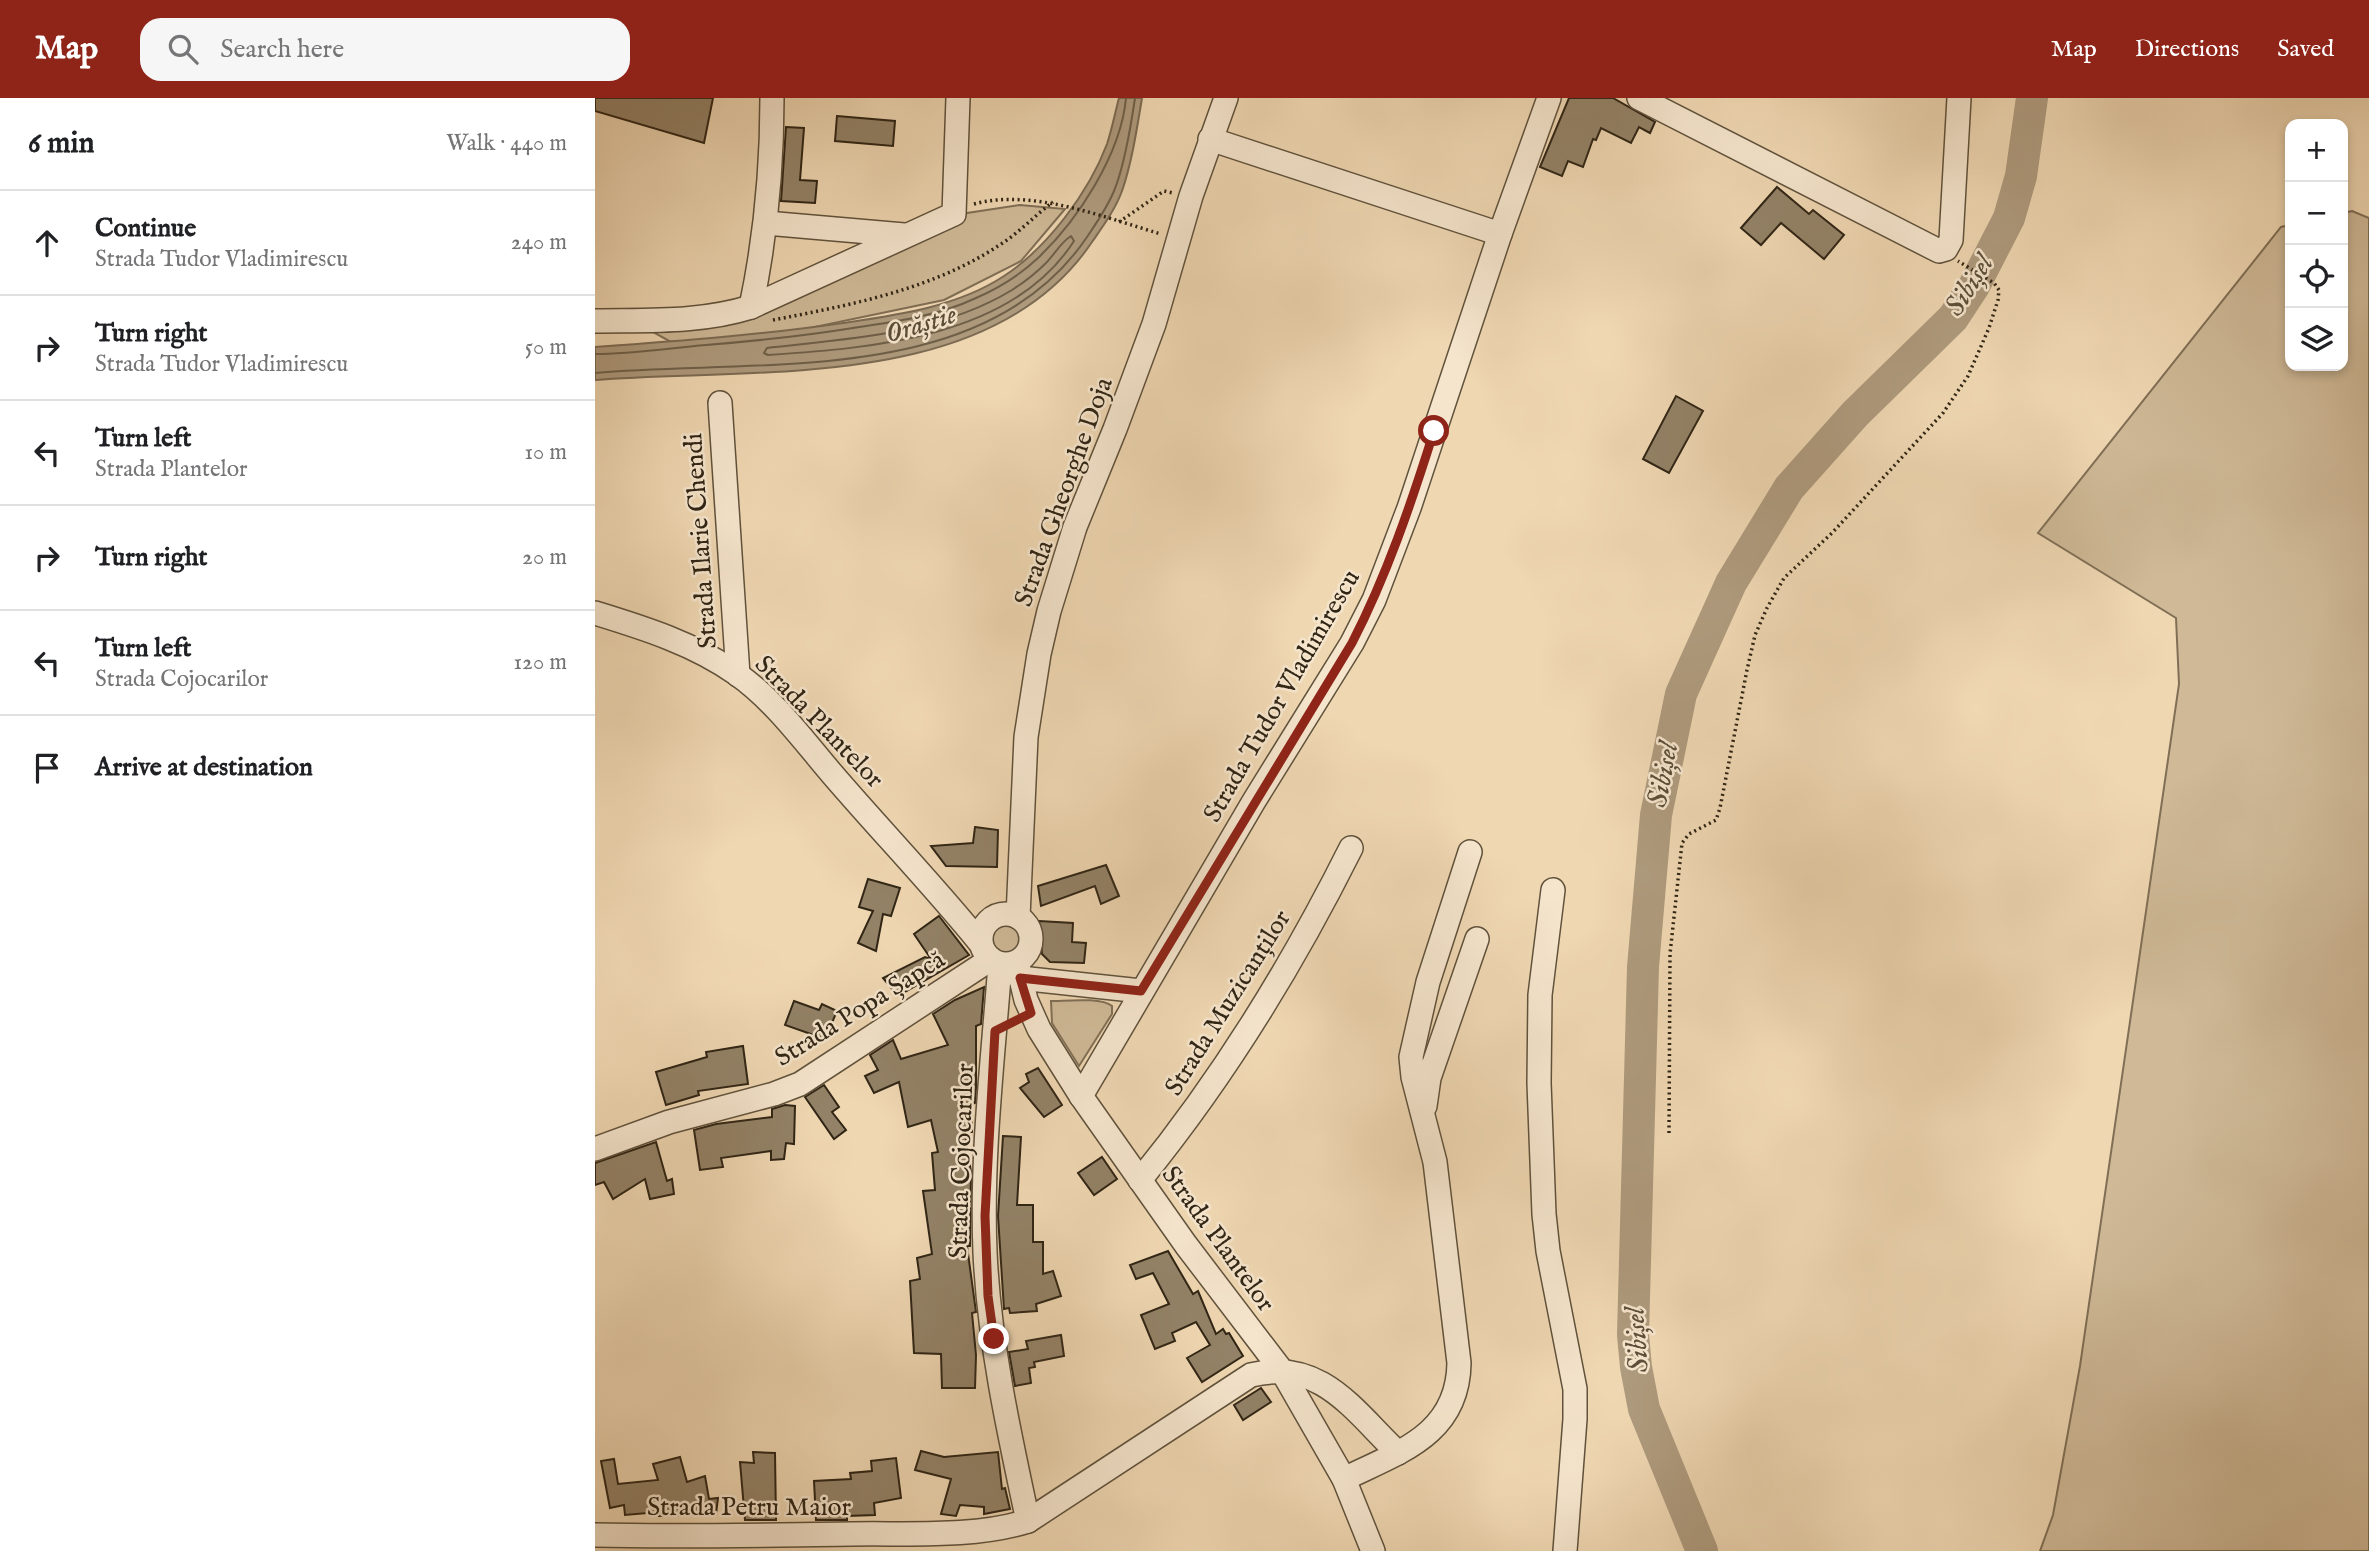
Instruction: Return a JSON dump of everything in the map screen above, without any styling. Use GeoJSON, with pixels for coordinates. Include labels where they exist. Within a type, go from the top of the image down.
{"type":"FeatureCollection","features":[{"type":"Feature","properties":{"kind":"street"},"geometry":{"type":"LineString","coordinates":[[757,314],[772,139],[772,98]]}},
{"type":"Feature","properties":{"kind":"street"},"geometry":{"type":"LineString","coordinates":[[595,321],[757,314],[907,235],[954,214],[958,98]]}},
{"type":"Feature","properties":{"kind":"street","name":"Strada Gheorghe Doja"},"geometry":{"type":"LineString","coordinates":[[1018,917],[1026,737],[1039,654],[1049,611],[1076,527],[1142,358],[1191,197],[1226,98]]}},
{"type":"Feature","properties":{"kind":"street","name":"Strada Tudor Vladimirescu"},"geometry":{"type":"LineString","coordinates":[[1081,1096],[1141,991],[1352,643],[1374,600],[1409,509],[1500,234],[1549,98]]}},
{"type":"Feature","properties":{"kind":"street"},"geometry":{"type":"LineString","coordinates":[[1639,98],[1939,251],[1946,249],[1951,240],[1959,98]]}},
{"type":"Feature","properties":{"kind":"street"},"geometry":{"type":"LineString","coordinates":[[1210,139],[1500,234]]}},
{"type":"Feature","properties":{"kind":"street"},"geometry":{"type":"LineString","coordinates":[[766,223],[907,235]]}},
{"type":"Feature","properties":{"kind":"street","name":"Strada Ilarie Chendi"},"geometry":{"type":"LineString","coordinates":[[720,403],[738,674]]}},
{"type":"Feature","properties":{"kind":"street","name":"Strada Plantelor"},"geometry":{"type":"LineString","coordinates":[[595,613],[676,641],[708,655],[738,674],[791,725],[834,777],[1002,962],[1081,1096],[1186,1245],[1282,1371],[1344,1479],[1373,1551]]}},
{"type":"Feature","properties":{"kind":"street","name":"Strada Muzicanților"},"geometry":{"type":"LineString","coordinates":[[1140,1180],[1182,1127],[1250,1030],[1315,919],[1351,848]]}},
{"type":"Feature","properties":{"kind":"street"},"geometry":{"type":"LineString","coordinates":[[1344,1479],[1398,1453],[1435,1427],[1447,1414],[1459,1381],[1443,1210],[1435,1162],[1413,1077],[1411,1057],[1435,959],[1470,852]]}},
{"type":"Feature","properties":{"kind":"street"},"geometry":{"type":"LineString","coordinates":[[1553,890],[1540,995],[1539,1094],[1546,1239],[1575,1389],[1565,1551]]}},
{"type":"Feature","properties":{"kind":"street","name":"Strada Plantelor"},"geometry":{"type":"LineString","coordinates":[[938,891],[993,918]]}},
{"type":"Feature","properties":{"kind":"street"},"geometry":{"type":"LineString","coordinates":[[1002,962],[1029,951],[1031,944],[1029,928],[1018,917],[1009,914],[993,918],[983,929],[1002,962],[1141,991]]}},
{"type":"Feature","properties":{"kind":"street"},"geometry":{"type":"LineString","coordinates":[[1424,1118],[1429,1078],[1477,939]]}},
{"type":"Feature","properties":{"kind":"street","name":"Strada Cojocarilor"},"geometry":{"type":"LineString","coordinates":[[1002,962],[986,1179],[986,1263],[1002,1389],[1028,1521]]}},
{"type":"Feature","properties":{"kind":"street","name":"Strada Popa Șapcă"},"geometry":{"type":"LineString","coordinates":[[595,1149],[669,1122],[774,1094],[800,1083],[1002,962]]}},
{"type":"Feature","properties":{"kind":"street"},"geometry":{"type":"LineString","coordinates":[[995,1031],[1031,1013]]}},
{"type":"Feature","properties":{"kind":"street"},"geometry":{"type":"LineString","coordinates":[[1028,1521],[1251,1375],[1265,1371],[1282,1371],[1313,1378],[1330,1387],[1398,1453]]}},
{"type":"Feature","properties":{"kind":"street","name":"Strada Petru Maior"},"geometry":{"type":"LineString","coordinates":[[595,1535],[902,1543],[1006,1528],[1028,1521]]}},
{"type":"Feature","properties":{"kind":"path"},"geometry":{"type":"LineString","coordinates":[[1116,221],[1164,191],[1191,197]]}},
{"type":"Feature","properties":{"kind":"path"},"geometry":{"type":"LineString","coordinates":[[757,314],[882,297],[955,271],[1001,245],[1053,202]]}},
{"type":"Feature","properties":{"kind":"path"},"geometry":{"type":"LineString","coordinates":[[954,214],[977,203],[1053,202],[1179,240]]}},
{"type":"Feature","properties":{"kind":"path"},"geometry":{"type":"LineString","coordinates":[[1669,1133],[1670,954],[1682,843],[1689,834],[1716,820],[1755,635],[1784,578],[1889,472],[1950,404],[1968,376],[1999,300],[1999,290],[1994,283],[1954,258]]}},
{"type":"Feature","properties":{"kind":"shaded area"},"geometry":{"type":"Polygon","coordinates":[[[1020,205],[1065,209],[1021,261],[944,300],[752,340],[671,342],[651,331],[771,306],[967,213],[1020,205]]]}},
{"type":"Feature","properties":{"kind":"shaded area"},"geometry":{"type":"Polygon","coordinates":[[[2348,212],[2369,218],[2369,1551],[2040,1551],[2053,1515],[2080,1366],[2179,684],[2176,618],[2038,533],[2281,227],[2285,226],[2285,371],[2348,371],[2348,212]]]}},
{"type":"Feature","properties":{"kind":"shaded area"},"geometry":{"type":"Polygon","coordinates":[[[999,921],[1011,922],[1023,932],[1020,951],[1003,958],[987,935],[999,921]]]}},
{"type":"Feature","properties":{"kind":"shaded area"},"geometry":{"type":"Polygon","coordinates":[[[1092,1000],[1112,1006],[1112,1014],[1079,1066],[1052,1023],[1051,1001],[1092,1000]]]}},
{"type":"Feature","properties":{"kind":"water","name":"Orăștie"},"geometry":{"type":"Polygon","coordinates":[[[1119,98],[1142,98],[1129,168],[1112,211],[1092,242],[1048,291],[994,326],[932,349],[866,363],[796,371],[595,380],[595,347],[750,334],[863,320],[926,308],[986,287],[1020,264],[1065,218],[1099,162],[1107,144],[1119,98]]]}},
{"type":"Feature","properties":{"kind":"building"},"geometry":{"type":"Polygon","coordinates":[[[595,98],[713,98],[704,143],[595,111],[595,98]]]}},
{"type":"Feature","properties":{"kind":"building"},"geometry":{"type":"Polygon","coordinates":[[[1569,98],[1613,98],[1655,122],[1650,133],[1639,127],[1631,143],[1601,128],[1596,140],[1593,139],[1583,167],[1568,161],[1562,176],[1540,167],[1569,98]]]}},
{"type":"Feature","properties":{"kind":"building"},"geometry":{"type":"Polygon","coordinates":[[[837,116],[895,121],[893,146],[835,141],[837,116]]]}},
{"type":"Feature","properties":{"kind":"building"},"geometry":{"type":"Polygon","coordinates":[[[786,127],[804,128],[800,180],[817,181],[815,203],[781,201],[786,127]]]}},
{"type":"Feature","properties":{"kind":"building"},"geometry":{"type":"Polygon","coordinates":[[[1777,187],[1809,214],[1813,210],[1844,235],[1824,259],[1781,223],[1761,245],[1741,228],[1777,187]]]}},
{"type":"Feature","properties":{"kind":"building"},"geometry":{"type":"Polygon","coordinates":[[[1676,396],[1703,411],[1669,473],[1643,459],[1676,396]]]}},
{"type":"Feature","properties":{"kind":"building"},"geometry":{"type":"Polygon","coordinates":[[[975,827],[998,830],[997,867],[946,866],[931,846],[973,843],[975,827]]]}},
{"type":"Feature","properties":{"kind":"building"},"geometry":{"type":"Polygon","coordinates":[[[1106,865],[1119,896],[1101,904],[1095,886],[1041,906],[1038,886],[1106,865]]]}},
{"type":"Feature","properties":{"kind":"building"},"geometry":{"type":"Polygon","coordinates":[[[868,879],[900,888],[891,916],[883,914],[876,951],[858,943],[873,911],[859,907],[868,879]]]}},
{"type":"Feature","properties":{"kind":"building"},"geometry":{"type":"Polygon","coordinates":[[[939,916],[969,955],[898,996],[883,978],[925,957],[931,959],[914,934],[939,916]]]}},
{"type":"Feature","properties":{"kind":"building"},"geometry":{"type":"Polygon","coordinates":[[[1039,921],[1073,923],[1072,942],[1086,943],[1084,963],[1050,962],[1042,954],[1039,921]]]}},
{"type":"Feature","properties":{"kind":"building"},"geometry":{"type":"Polygon","coordinates":[[[984,987],[981,1024],[976,1026],[976,1088],[975,1103],[971,1104],[972,1132],[965,1133],[971,1172],[970,1246],[967,1246],[976,1312],[972,1313],[976,1355],[975,1388],[942,1388],[941,1354],[914,1353],[910,1281],[920,1279],[917,1258],[932,1254],[923,1191],[935,1190],[932,1153],[938,1152],[931,1120],[908,1127],[899,1082],[874,1093],[865,1076],[878,1070],[870,1055],[893,1040],[901,1059],[948,1045],[933,1014],[984,987]]]}},
{"type":"Feature","properties":{"kind":"building"},"geometry":{"type":"Polygon","coordinates":[[[794,1001],[819,1010],[822,1004],[837,1011],[825,1039],[785,1025],[794,1001]]]}},
{"type":"Feature","properties":{"kind":"building"},"geometry":{"type":"Polygon","coordinates":[[[743,1046],[748,1084],[698,1091],[699,1095],[666,1105],[656,1072],[707,1057],[706,1052],[743,1046]]]}},
{"type":"Feature","properties":{"kind":"building"},"geometry":{"type":"Polygon","coordinates":[[[1038,1068],[1062,1105],[1044,1117],[1020,1088],[1029,1082],[1026,1074],[1038,1068]]]}},
{"type":"Feature","properties":{"kind":"building"},"geometry":{"type":"Polygon","coordinates":[[[824,1085],[839,1107],[832,1112],[846,1130],[834,1139],[805,1097],[824,1085]]]}},
{"type":"Feature","properties":{"kind":"building"},"geometry":{"type":"Polygon","coordinates":[[[785,1105],[795,1106],[794,1144],[786,1143],[784,1159],[771,1160],[771,1151],[721,1158],[723,1167],[700,1170],[694,1130],[716,1124],[772,1117],[772,1109],[785,1105]]]}},
{"type":"Feature","properties":{"kind":"building"},"geometry":{"type":"Polygon","coordinates":[[[1003,1136],[1021,1137],[1017,1205],[1033,1205],[1033,1242],[1043,1242],[1043,1274],[1053,1271],[1061,1296],[1036,1304],[1037,1311],[1010,1313],[1009,1308],[1004,1309],[998,1216],[1003,1136]]]}},
{"type":"Feature","properties":{"kind":"building"},"geometry":{"type":"Polygon","coordinates":[[[656,1142],[667,1181],[672,1179],[674,1194],[650,1199],[645,1179],[613,1199],[604,1182],[595,1185],[595,1163],[656,1142]]]}},
{"type":"Feature","properties":{"kind":"building"},"geometry":{"type":"Polygon","coordinates":[[[1102,1157],[1117,1179],[1094,1195],[1078,1173],[1102,1157]]]}},
{"type":"Feature","properties":{"kind":"building"},"geometry":{"type":"Polygon","coordinates":[[[1168,1251],[1193,1294],[1198,1291],[1216,1334],[1223,1329],[1226,1334],[1229,1333],[1243,1356],[1202,1382],[1187,1358],[1210,1345],[1196,1322],[1172,1333],[1175,1341],[1155,1349],[1141,1315],[1169,1304],[1153,1273],[1136,1279],[1130,1265],[1168,1251]]]}},
{"type":"Feature","properties":{"kind":"building"},"geometry":{"type":"Polygon","coordinates":[[[1061,1335],[1064,1356],[1034,1362],[1035,1367],[1029,1368],[1031,1383],[1015,1386],[1009,1352],[1028,1349],[1026,1341],[1061,1335]]]}},
{"type":"Feature","properties":{"kind":"building"},"geometry":{"type":"Polygon","coordinates":[[[1261,1388],[1271,1402],[1243,1420],[1234,1405],[1261,1388]]]}},
{"type":"Feature","properties":{"kind":"building"},"geometry":{"type":"Polygon","coordinates":[[[921,1451],[944,1457],[998,1452],[1002,1489],[1005,1488],[1010,1509],[984,1514],[984,1507],[960,1505],[956,1516],[941,1514],[951,1479],[915,1470],[921,1451]]]}},
{"type":"Feature","properties":{"kind":"building"},"geometry":{"type":"Polygon","coordinates":[[[753,1452],[775,1453],[776,1520],[745,1520],[740,1462],[754,1463],[753,1452]]]}},
{"type":"Feature","properties":{"kind":"building"},"geometry":{"type":"Polygon","coordinates":[[[680,1457],[687,1482],[705,1476],[709,1499],[718,1498],[716,1514],[659,1516],[659,1512],[625,1515],[624,1505],[610,1508],[601,1461],[614,1459],[618,1484],[658,1480],[653,1464],[680,1457]]]}},
{"type":"Feature","properties":{"kind":"building"},"geometry":{"type":"Polygon","coordinates":[[[896,1458],[901,1498],[874,1503],[875,1515],[847,1516],[847,1520],[816,1520],[814,1481],[851,1479],[850,1473],[872,1471],[871,1461],[896,1458]]]}},
{"type":"Feature","properties":{"kind":"waterway","name":"Sibișel"},"geometry":{"type":"LineString","coordinates":[[1702,1551],[1644,1409],[1633,1335],[1643,967],[1656,815],[1681,694],[1731,583],[1789,488],[1855,414],[1953,318],[1974,286],[2009,218],[2021,176],[2032,98]]}},
{"type":"Feature","properties":{"kind":"route"},"geometry":{"type":"LineString","coordinates":[[994,1339],[988,1296],[985,1216],[995,1031],[1031,1013],[1020,978],[1141,991],[1352,643],[1391,561],[1434,431]]}}]}
